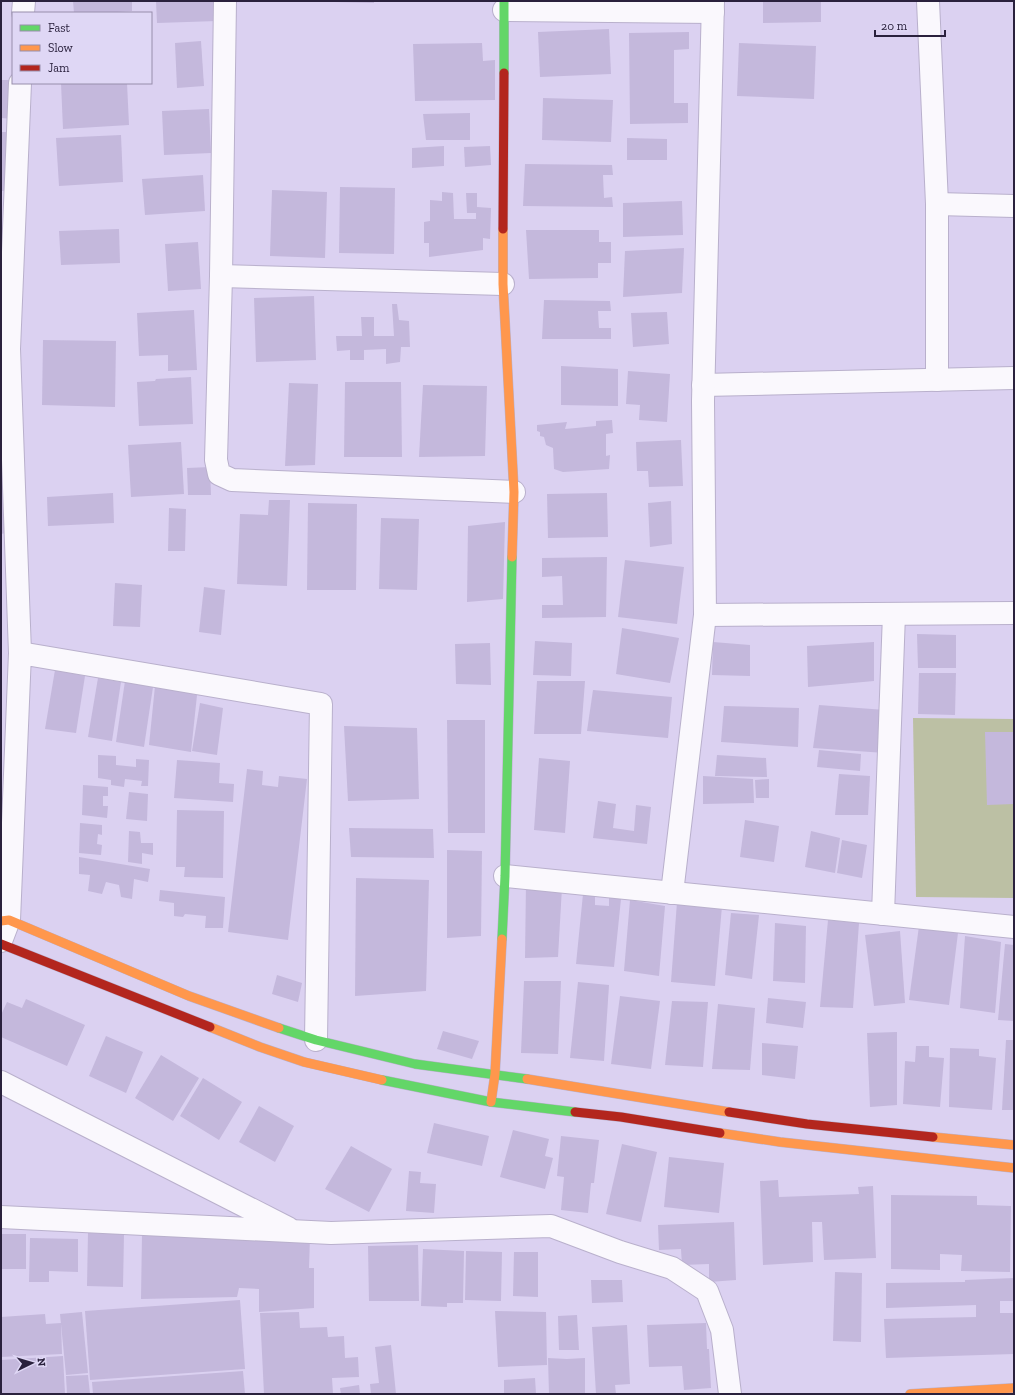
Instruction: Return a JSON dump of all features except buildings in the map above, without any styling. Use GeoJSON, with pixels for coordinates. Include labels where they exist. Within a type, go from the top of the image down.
{"type":"FeatureCollection","features":[{"type":"Feature","properties":{"kind":"main road"},"geometry":{"type":"LineString","coordinates":[[492,1102],[505,876],[514,492],[503,284],[504,6]]}},
{"type":"Feature","properties":{"kind":"main road"},"geometry":{"type":"LineString","coordinates":[[5,920],[189,996],[237,1014],[316,1040],[415,1064],[494,1074],[807,1124],[1014,1145]]}},
{"type":"Feature","properties":{"kind":"main road"},"geometry":{"type":"LineString","coordinates":[[1,944],[260,1047],[304,1062],[367,1077],[492,1102],[621,1117],[780,1142],[1014,1168]]}},
{"type":"Feature","properties":{"kind":"main road"},"geometry":{"type":"LineString","coordinates":[[910,1394],[1014,1388]]}},
{"type":"Feature","properties":{"kind":"street"},"geometry":{"type":"LineString","coordinates":[[23,12],[24,1]]}},
{"type":"Feature","properties":{"kind":"street"},"geometry":{"type":"LineString","coordinates":[[225,1],[221,276],[216,460],[219,474],[232,480],[514,492]]}},
{"type":"Feature","properties":{"kind":"street"},"geometry":{"type":"LineString","coordinates":[[928,1],[937,204],[937,380]]}},
{"type":"Feature","properties":{"kind":"street"},"geometry":{"type":"LineString","coordinates":[[504,6],[713,7],[703,385],[705,615],[672,893]]}},
{"type":"Feature","properties":{"kind":"street"},"geometry":{"type":"LineString","coordinates":[[1,941],[5,920],[20,653],[9,348],[20,84]]}},
{"type":"Feature","properties":{"kind":"street"},"geometry":{"type":"LineString","coordinates":[[937,204],[1014,206]]}},
{"type":"Feature","properties":{"kind":"street"},"geometry":{"type":"LineString","coordinates":[[221,276],[503,284]]}},
{"type":"Feature","properties":{"kind":"street"},"geometry":{"type":"LineString","coordinates":[[703,385],[1014,378]]}},
{"type":"Feature","properties":{"kind":"street"},"geometry":{"type":"LineString","coordinates":[[705,615],[1014,613]]}},
{"type":"Feature","properties":{"kind":"street"},"geometry":{"type":"LineString","coordinates":[[883,914],[894,614]]}},
{"type":"Feature","properties":{"kind":"street"},"geometry":{"type":"LineString","coordinates":[[20,653],[321,704],[316,1040]]}},
{"type":"Feature","properties":{"kind":"street"},"geometry":{"type":"LineString","coordinates":[[505,876],[1014,927]]}},
{"type":"Feature","properties":{"kind":"street"},"geometry":{"type":"LineString","coordinates":[[1,1082],[295,1232]]}},
{"type":"Feature","properties":{"kind":"street"},"geometry":{"type":"LineString","coordinates":[[1,1218],[331,1233],[551,1226],[620,1252],[672,1268],[707,1291],[722,1330],[730,1394]]}},
{"type":"Feature","properties":{"kind":"green space"},"geometry":{"type":"Polygon","coordinates":[[[913,718],[1014,719],[1014,898],[916,897],[913,718]]]}},
{"type":"Feature","properties":{"kind":"traffic: fast"},"geometry":{"type":"LineString","coordinates":[[504,1],[504,73]]}},
{"type":"Feature","properties":{"kind":"traffic: fast"},"geometry":{"type":"LineString","coordinates":[[502,939],[505,876],[512,557]]}},
{"type":"Feature","properties":{"kind":"traffic: fast"},"geometry":{"type":"LineString","coordinates":[[279,1028],[316,1040],[415,1064],[527,1079]]}},
{"type":"Feature","properties":{"kind":"traffic: fast"},"geometry":{"type":"LineString","coordinates":[[382,1080],[491,1102],[575,1112]]}},
{"type":"Feature","properties":{"kind":"traffic: slow"},"geometry":{"type":"LineString","coordinates":[[503,229],[503,284],[514,492],[512,557]]}},
{"type":"Feature","properties":{"kind":"traffic: slow"},"geometry":{"type":"LineString","coordinates":[[1,921],[9,920],[189,996],[279,1028]]}},
{"type":"Feature","properties":{"kind":"traffic: slow"},"geometry":{"type":"LineString","coordinates":[[491,1102],[495,1074],[502,939]]}},
{"type":"Feature","properties":{"kind":"traffic: slow"},"geometry":{"type":"LineString","coordinates":[[210,1027],[260,1047],[304,1062],[382,1080]]}},
{"type":"Feature","properties":{"kind":"traffic: slow"},"geometry":{"type":"LineString","coordinates":[[527,1079],[729,1112]]}},
{"type":"Feature","properties":{"kind":"traffic: slow"},"geometry":{"type":"LineString","coordinates":[[720,1133],[780,1142],[1014,1168]]}},
{"type":"Feature","properties":{"kind":"traffic: slow"},"geometry":{"type":"LineString","coordinates":[[933,1137],[1014,1145]]}},
{"type":"Feature","properties":{"kind":"traffic: slow"},"geometry":{"type":"LineString","coordinates":[[910,1394],[1014,1388]]}},
{"type":"Feature","properties":{"kind":"traffic: jam"},"geometry":{"type":"LineString","coordinates":[[503,229],[504,73]]}},
{"type":"Feature","properties":{"kind":"traffic: jam"},"geometry":{"type":"LineString","coordinates":[[1,944],[210,1027]]}},
{"type":"Feature","properties":{"kind":"traffic: jam"},"geometry":{"type":"LineString","coordinates":[[575,1112],[621,1117],[720,1133]]}},
{"type":"Feature","properties":{"kind":"traffic: jam"},"geometry":{"type":"LineString","coordinates":[[729,1112],[807,1124],[933,1137]]}}]}
